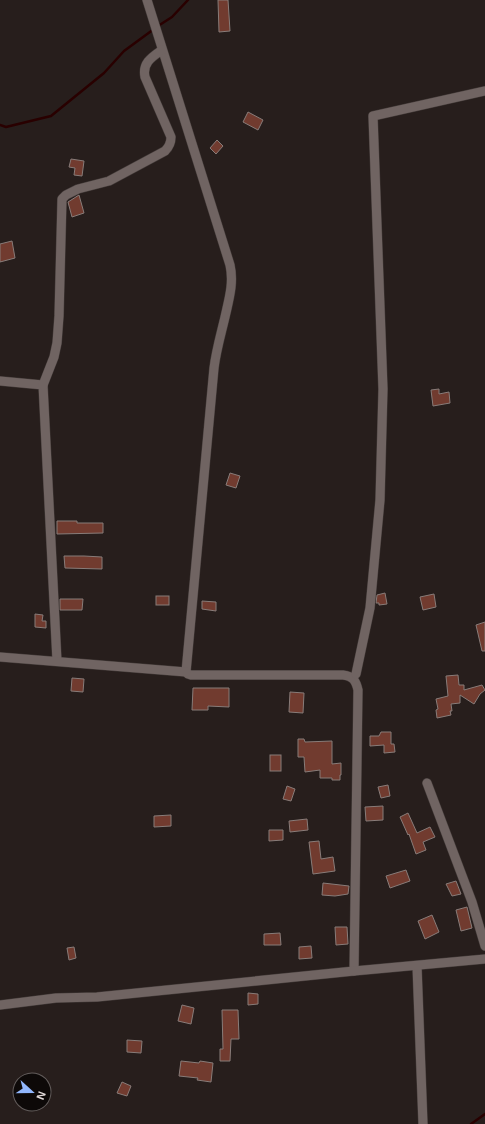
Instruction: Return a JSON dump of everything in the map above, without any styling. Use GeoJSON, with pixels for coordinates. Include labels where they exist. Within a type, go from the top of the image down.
{"type":"FeatureCollection","features":[{"type":"Feature","properties":{"kind":"street"},"geometry":{"type":"LineString","coordinates":[[147,0],[232,274],[230,296],[216,353],[214,368],[186,672]]}},
{"type":"Feature","properties":{"kind":"street"},"geometry":{"type":"LineString","coordinates":[[57,661],[43,385],[54,357],[57,343],[62,199],[66,194],[78,189],[109,181],[165,151],[169,147],[171,137],[144,72],[146,64],[161,46]]}},
{"type":"Feature","properties":{"kind":"street"},"geometry":{"type":"LineString","coordinates":[[356,674],[370,608],[380,500],[383,389],[373,116],[485,91]]}},
{"type":"Feature","properties":{"kind":"street"},"geometry":{"type":"LineString","coordinates":[[0,381],[43,385]]}},
{"type":"Feature","properties":{"kind":"street"},"geometry":{"type":"LineString","coordinates":[[0,657],[186,672],[191,675],[348,675],[353,678],[357,683],[358,690],[354,971]]}},
{"type":"Feature","properties":{"kind":"street"},"geometry":{"type":"LineString","coordinates":[[427,783],[472,902],[485,946]]}},
{"type":"Feature","properties":{"kind":"street"},"geometry":{"type":"LineString","coordinates":[[0,1005],[56,998],[97,997],[485,959]]}},
{"type":"Feature","properties":{"kind":"street"},"geometry":{"type":"LineString","coordinates":[[417,966],[423,1124]]}},
{"type":"Feature","properties":{"kind":"building"},"geometry":{"type":"Polygon","coordinates":[[[218,0],[228,0],[230,31],[219,32],[218,0]]]}},
{"type":"Feature","properties":{"kind":"building"},"geometry":{"type":"Polygon","coordinates":[[[248,112],[263,120],[258,130],[243,122],[248,112]]]}},
{"type":"Feature","properties":{"kind":"building"},"geometry":{"type":"Polygon","coordinates":[[[217,140],[223,146],[216,154],[210,148],[217,140]]]}},
{"type":"Feature","properties":{"kind":"building"},"geometry":{"type":"Polygon","coordinates":[[[71,159],[84,161],[82,176],[74,175],[75,168],[69,167],[71,159]]]}},
{"type":"Feature","properties":{"kind":"building"},"geometry":{"type":"Polygon","coordinates":[[[79,195],[84,213],[72,217],[68,202],[79,195]]]}},
{"type":"Feature","properties":{"kind":"building"},"geometry":{"type":"Polygon","coordinates":[[[12,241],[15,258],[0,262],[0,244],[12,241]]]}},
{"type":"Feature","properties":{"kind":"building"},"geometry":{"type":"Polygon","coordinates":[[[439,389],[439,394],[449,392],[450,403],[433,406],[431,390],[439,389]]]}},
{"type":"Feature","properties":{"kind":"building"},"geometry":{"type":"Polygon","coordinates":[[[230,473],[240,476],[236,488],[226,485],[230,473]]]}},
{"type":"Feature","properties":{"kind":"building"},"geometry":{"type":"Polygon","coordinates":[[[57,521],[103,523],[103,533],[57,534],[57,521]]]}},
{"type":"Feature","properties":{"kind":"building"},"geometry":{"type":"Polygon","coordinates":[[[64,556],[102,557],[102,569],[65,568],[64,556]]]}},
{"type":"Feature","properties":{"kind":"building"},"geometry":{"type":"Polygon","coordinates":[[[385,593],[387,604],[379,605],[379,603],[376,603],[377,595],[385,593]]]}},
{"type":"Feature","properties":{"kind":"building"},"geometry":{"type":"Polygon","coordinates":[[[434,594],[436,607],[423,610],[420,597],[434,594]]]}},
{"type":"Feature","properties":{"kind":"building"},"geometry":{"type":"Polygon","coordinates":[[[156,596],[169,596],[169,605],[156,605],[156,596]]]}},
{"type":"Feature","properties":{"kind":"building"},"geometry":{"type":"Polygon","coordinates":[[[60,599],[83,599],[82,610],[60,610],[60,599]]]}},
{"type":"Feature","properties":{"kind":"building"},"geometry":{"type":"Polygon","coordinates":[[[202,601],[216,602],[216,611],[202,609],[202,601]]]}},
{"type":"Feature","properties":{"kind":"building"},"geometry":{"type":"Polygon","coordinates":[[[35,614],[43,615],[42,621],[46,621],[46,628],[35,627],[35,614]]]}},
{"type":"Feature","properties":{"kind":"building"},"geometry":{"type":"Polygon","coordinates":[[[485,622],[485,651],[482,651],[476,625],[485,622]]]}},
{"type":"Feature","properties":{"kind":"building"},"geometry":{"type":"Polygon","coordinates":[[[458,675],[459,685],[464,685],[464,690],[482,685],[485,690],[480,694],[474,704],[460,695],[460,703],[451,704],[451,715],[437,718],[436,710],[438,709],[436,699],[448,696],[446,676],[458,675]]]}},
{"type":"Feature","properties":{"kind":"building"},"geometry":{"type":"Polygon","coordinates":[[[72,678],[84,679],[83,692],[71,691],[72,678]]]}},
{"type":"Feature","properties":{"kind":"building"},"geometry":{"type":"Polygon","coordinates":[[[193,688],[229,688],[229,707],[208,706],[208,710],[192,710],[193,688]]]}},
{"type":"Feature","properties":{"kind":"building"},"geometry":{"type":"Polygon","coordinates":[[[290,692],[304,693],[303,713],[289,712],[290,692]]]}},
{"type":"Feature","properties":{"kind":"building"},"geometry":{"type":"Polygon","coordinates":[[[381,732],[391,732],[391,744],[394,744],[395,752],[384,753],[384,745],[370,746],[370,736],[379,736],[381,732]]]}},
{"type":"Feature","properties":{"kind":"building"},"geometry":{"type":"Polygon","coordinates":[[[298,739],[304,739],[305,742],[332,741],[332,764],[341,763],[340,780],[320,778],[320,770],[305,772],[304,757],[298,757],[298,739]]]}},
{"type":"Feature","properties":{"kind":"building"},"geometry":{"type":"Polygon","coordinates":[[[270,755],[281,755],[281,771],[270,771],[270,755]]]}},
{"type":"Feature","properties":{"kind":"building"},"geometry":{"type":"Polygon","coordinates":[[[388,785],[390,796],[381,798],[378,787],[388,785]]]}},
{"type":"Feature","properties":{"kind":"building"},"geometry":{"type":"Polygon","coordinates":[[[287,786],[295,789],[291,801],[283,799],[287,786]]]}},
{"type":"Feature","properties":{"kind":"building"},"geometry":{"type":"Polygon","coordinates":[[[383,806],[383,820],[366,821],[365,807],[383,806]]]}},
{"type":"Feature","properties":{"kind":"building"},"geometry":{"type":"Polygon","coordinates":[[[408,813],[417,833],[430,827],[435,837],[423,842],[426,850],[416,854],[409,834],[408,835],[400,817],[408,813]]]}},
{"type":"Feature","properties":{"kind":"building"},"geometry":{"type":"Polygon","coordinates":[[[171,815],[171,826],[154,827],[154,816],[171,815]]]}},
{"type":"Feature","properties":{"kind":"building"},"geometry":{"type":"Polygon","coordinates":[[[307,819],[308,830],[290,832],[289,821],[307,819]]]}},
{"type":"Feature","properties":{"kind":"building"},"geometry":{"type":"Polygon","coordinates":[[[269,830],[283,830],[283,840],[269,841],[269,830]]]}},
{"type":"Feature","properties":{"kind":"building"},"geometry":{"type":"Polygon","coordinates":[[[319,841],[321,859],[333,857],[335,871],[313,874],[309,842],[319,841]]]}},
{"type":"Feature","properties":{"kind":"building"},"geometry":{"type":"Polygon","coordinates":[[[406,870],[410,881],[390,888],[386,876],[406,870]]]}},
{"type":"Feature","properties":{"kind":"building"},"geometry":{"type":"Polygon","coordinates":[[[456,881],[461,894],[452,896],[446,884],[456,881]]]}},
{"type":"Feature","properties":{"kind":"building"},"geometry":{"type":"Polygon","coordinates":[[[323,883],[349,886],[348,894],[335,896],[322,895],[323,883]]]}},
{"type":"Feature","properties":{"kind":"building"},"geometry":{"type":"Polygon","coordinates":[[[467,907],[472,928],[461,931],[456,910],[467,907]]]}},
{"type":"Feature","properties":{"kind":"building"},"geometry":{"type":"Polygon","coordinates":[[[432,915],[439,932],[425,939],[418,921],[432,915]]]}},
{"type":"Feature","properties":{"kind":"building"},"geometry":{"type":"Polygon","coordinates":[[[335,927],[347,927],[348,944],[336,945],[335,927]]]}},
{"type":"Feature","properties":{"kind":"building"},"geometry":{"type":"Polygon","coordinates":[[[280,933],[281,945],[264,945],[264,934],[280,933]]]}},
{"type":"Feature","properties":{"kind":"building"},"geometry":{"type":"Polygon","coordinates":[[[311,946],[312,958],[299,959],[299,947],[311,946]]]}},
{"type":"Feature","properties":{"kind":"building"},"geometry":{"type":"Polygon","coordinates":[[[74,947],[76,958],[69,960],[67,948],[74,947]]]}},
{"type":"Feature","properties":{"kind":"building"},"geometry":{"type":"Polygon","coordinates":[[[248,993],[258,994],[258,1004],[248,1005],[248,993]]]}},
{"type":"Feature","properties":{"kind":"building"},"geometry":{"type":"Polygon","coordinates":[[[182,1005],[194,1008],[191,1024],[178,1021],[182,1005]]]}},
{"type":"Feature","properties":{"kind":"building"},"geometry":{"type":"Polygon","coordinates":[[[222,1010],[238,1010],[239,1039],[231,1039],[230,1061],[220,1061],[220,1049],[223,1049],[222,1010]]]}},
{"type":"Feature","properties":{"kind":"building"},"geometry":{"type":"Polygon","coordinates":[[[127,1040],[142,1041],[141,1053],[127,1052],[127,1040]]]}},
{"type":"Feature","properties":{"kind":"building"},"geometry":{"type":"Polygon","coordinates":[[[181,1061],[213,1063],[211,1082],[197,1080],[198,1078],[179,1076],[181,1061]]]}},
{"type":"Feature","properties":{"kind":"building"},"geometry":{"type":"Polygon","coordinates":[[[122,1082],[131,1086],[127,1096],[117,1093],[122,1082]]]}},
{"type":"Feature","properties":{"kind":"waterway"},"geometry":{"type":"LineString","coordinates":[[158,26],[172,17],[188,0]]}},
{"type":"Feature","properties":{"kind":"waterway"},"geometry":{"type":"LineString","coordinates":[[0,125],[6,127],[51,116],[104,73],[124,51],[154,29]]}},
{"type":"Feature","properties":{"kind":"waterway"},"geometry":{"type":"LineString","coordinates":[[471,1124],[485,1114]]}}]}
